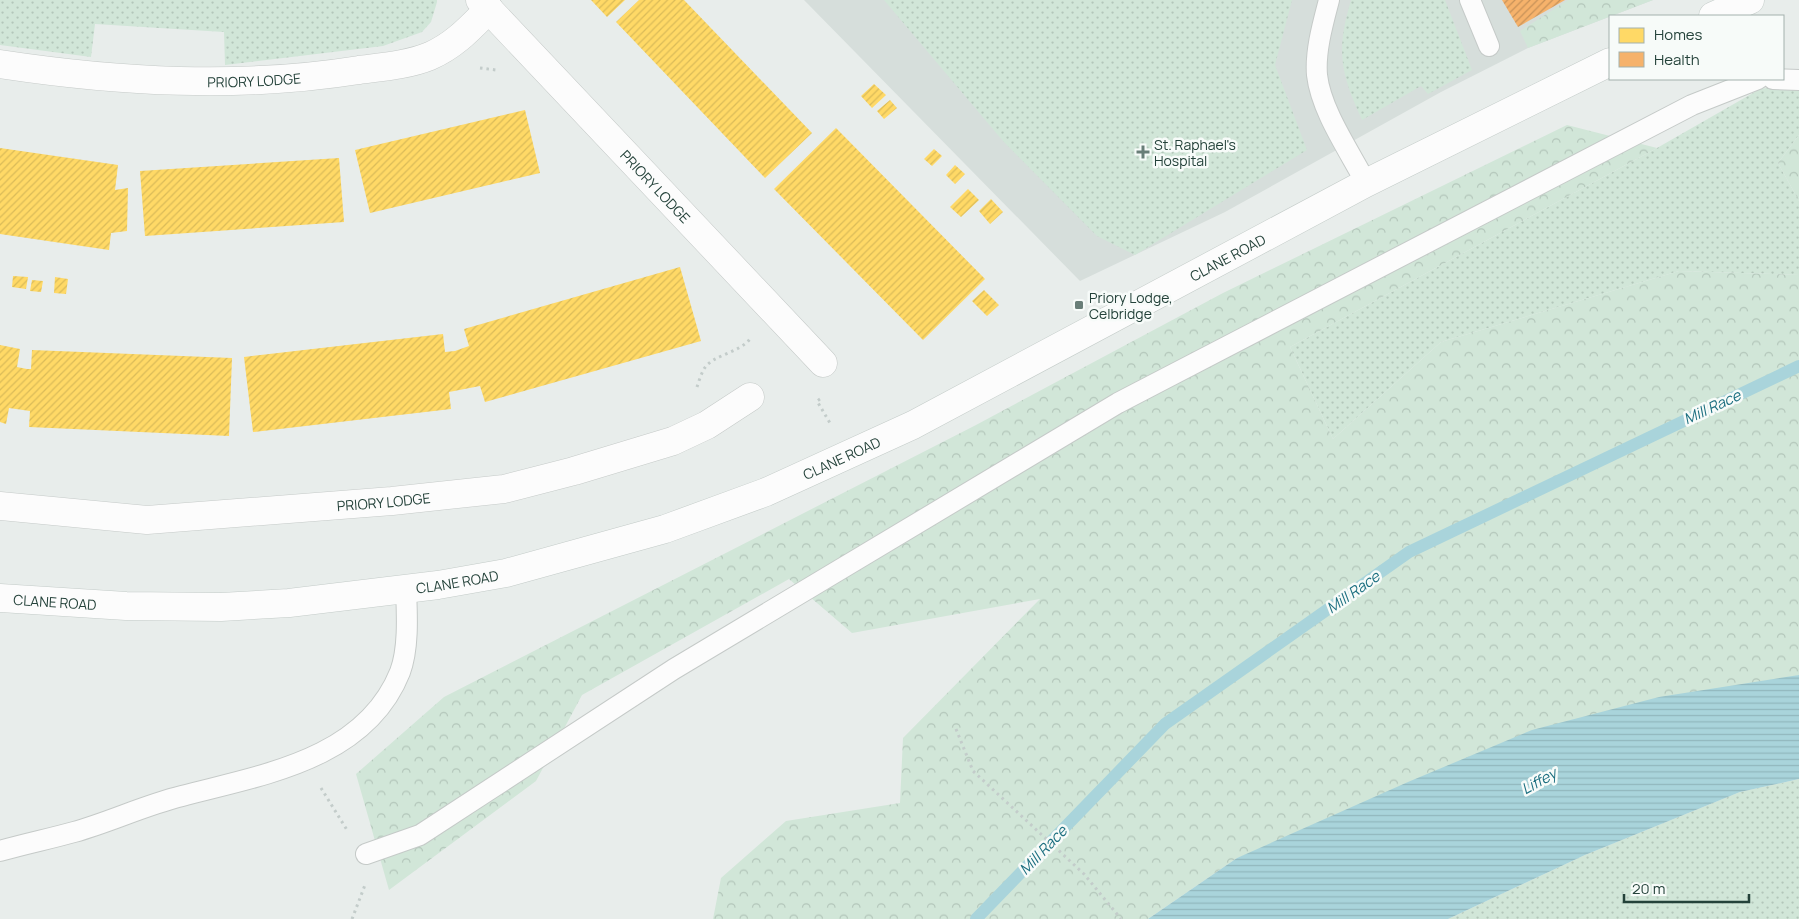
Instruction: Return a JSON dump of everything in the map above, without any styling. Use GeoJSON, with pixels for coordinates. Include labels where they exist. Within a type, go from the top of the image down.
{"type":"FeatureCollection","features":[{"type":"Feature","properties":{"kind":"main road"},"geometry":{"type":"LineString","coordinates":[[1715,15],[1750,0]]}},
{"type":"Feature","properties":{"kind":"main road","name":"PRIORY LODGE"},"geometry":{"type":"LineString","coordinates":[[0,64],[100,77],[148,80],[264,81],[334,74],[392,65],[429,56],[459,40],[484,5],[823,362]]}},
{"type":"Feature","properties":{"kind":"main road","name":"CLANE ROAD"},"geometry":{"type":"LineString","coordinates":[[0,598],[126,606],[221,607],[288,603],[406,589],[506,573],[665,529],[766,492],[913,425],[1366,184],[1609,62]]}},
{"type":"Feature","properties":{"kind":"main road","name":"PRIORY LODGE"},"geometry":{"type":"LineString","coordinates":[[0,506],[147,520],[392,501],[504,489],[574,471],[673,441],[707,425],[750,397]]}},
{"type":"Feature","properties":{"kind":"lane"},"geometry":{"type":"LineString","coordinates":[[1330,0],[1318,49],[1317,75],[1324,103],[1366,184]]}},
{"type":"Feature","properties":{"kind":"lane"},"geometry":{"type":"LineString","coordinates":[[1470,0],[1489,46]]}},
{"type":"Feature","properties":{"kind":"lane"},"geometry":{"type":"LineString","coordinates":[[1784,79],[1799,80]]}},
{"type":"Feature","properties":{"kind":"lane"},"geometry":{"type":"LineString","coordinates":[[366,854],[420,835],[674,669],[1118,403],[1692,105],[1755,80]]}},
{"type":"Feature","properties":{"kind":"lane"},"geometry":{"type":"LineString","coordinates":[[0,851],[74,832],[180,796],[263,776],[323,753],[361,727],[387,696],[400,671],[408,625],[406,589]]}},
{"type":"Feature","properties":{"kind":"path"},"geometry":{"type":"LineString","coordinates":[[474,68],[501,72]]}},
{"type":"Feature","properties":{"kind":"path"},"geometry":{"type":"LineString","coordinates":[[694,393],[705,367],[727,354],[744,347],[751,339],[750,333]]}},
{"type":"Feature","properties":{"kind":"path"},"geometry":{"type":"LineString","coordinates":[[823,362],[842,388],[817,400],[847,454]]}},
{"type":"Feature","properties":{"kind":"path"},"geometry":{"type":"LineString","coordinates":[[956,729],[973,771],[1084,874],[1121,919]]}},
{"type":"Feature","properties":{"kind":"shaded area","name":"St. Raphael's Hospital"},"geometry":{"type":"Polygon","coordinates":[[[804,0],[1653,0],[1614,15],[1609,15],[1609,17],[1528,48],[1441,92],[1225,212],[1080,281],[804,0]]]}},
{"type":"Feature","properties":{"kind":"green space"},"geometry":{"type":"Polygon","coordinates":[[[0,0],[437,0],[437,2],[431,22],[422,32],[383,46],[225,65],[224,32],[95,24],[91,57],[0,45],[0,0]]]}},
{"type":"Feature","properties":{"kind":"green space"},"geometry":{"type":"Polygon","coordinates":[[[884,0],[1292,0],[1275,65],[1307,150],[1135,255],[1097,236],[1003,141],[884,0]]]}},
{"type":"Feature","properties":{"kind":"green space"},"geometry":{"type":"Polygon","coordinates":[[[1351,0],[1445,0],[1472,70],[1428,94],[1421,86],[1362,120],[1349,88],[1343,61],[1343,34],[1351,0]]]}},
{"type":"Feature","properties":{"kind":"green space"},"geometry":{"type":"Polygon","coordinates":[[[1568,0],[1653,0],[1614,15],[1609,15],[1609,17],[1528,48],[1520,31],[1568,0]]]}},
{"type":"Feature","properties":{"kind":"green space"},"geometry":{"type":"Polygon","coordinates":[[[1793,84],[1799,86],[1799,135],[1778,163],[1799,201],[1799,275],[1679,271],[1441,342],[1333,439],[1290,347],[1657,148],[1760,89],[1793,84]]]}},
{"type":"Feature","properties":{"kind":"green space"},"geometry":{"type":"Polygon","coordinates":[[[1567,125],[1657,148],[1290,347],[1333,439],[1441,342],[1679,271],[1799,275],[1799,675],[1237,858],[1148,919],[713,919],[721,878],[786,821],[900,803],[903,738],[1040,599],[852,633],[789,579],[582,695],[536,781],[389,890],[356,774],[444,697],[976,425],[1223,293],[1567,125]]]}},
{"type":"Feature","properties":{"kind":"green space"},"geometry":{"type":"Polygon","coordinates":[[[1799,135],[1799,201],[1778,163],[1799,135]]]}},
{"type":"Feature","properties":{"kind":"green space"},"geometry":{"type":"Polygon","coordinates":[[[1799,779],[1799,919],[1448,919],[1585,855],[1740,792],[1799,779]]]}},
{"type":"Feature","properties":{"kind":"water","name":"Liffey"},"geometry":{"type":"Polygon","coordinates":[[[1799,675],[1799,779],[1740,792],[1585,855],[1448,919],[1148,919],[1237,858],[1408,782],[1532,730],[1659,697],[1799,675]]]}},
{"type":"Feature","properties":{"kind":"building: Homes"},"geometry":{"type":"Polygon","coordinates":[[[591,0],[625,0],[607,17],[591,0]]]}},
{"type":"Feature","properties":{"kind":"building: Homes"},"geometry":{"type":"Polygon","coordinates":[[[639,0],[684,0],[812,133],[765,178],[616,22],[639,0]]]}},
{"type":"Feature","properties":{"kind":"building: Homes"},"geometry":{"type":"Polygon","coordinates":[[[874,84],[886,95],[872,108],[861,96],[874,84]]]}},
{"type":"Feature","properties":{"kind":"building: Homes"},"geometry":{"type":"Polygon","coordinates":[[[890,100],[897,108],[884,119],[877,111],[890,100]]]}},
{"type":"Feature","properties":{"kind":"building: Homes"},"geometry":{"type":"Polygon","coordinates":[[[525,110],[540,173],[370,213],[355,150],[525,110]]]}},
{"type":"Feature","properties":{"kind":"building: Homes"},"geometry":{"type":"Polygon","coordinates":[[[836,128],[985,279],[923,340],[774,189],[836,128]]]}},
{"type":"Feature","properties":{"kind":"building: Homes"},"geometry":{"type":"Polygon","coordinates":[[[0,148],[118,165],[115,190],[128,188],[127,231],[111,233],[109,250],[0,234],[0,148]]]}},
{"type":"Feature","properties":{"kind":"building: Homes"},"geometry":{"type":"Polygon","coordinates":[[[934,149],[942,156],[932,166],[924,159],[934,149]]]}},
{"type":"Feature","properties":{"kind":"building: Homes"},"geometry":{"type":"Polygon","coordinates":[[[339,158],[344,222],[145,236],[140,171],[339,158]]]}},
{"type":"Feature","properties":{"kind":"building: Homes"},"geometry":{"type":"Polygon","coordinates":[[[955,165],[965,174],[955,184],[946,175],[955,165]]]}},
{"type":"Feature","properties":{"kind":"building: Homes"},"geometry":{"type":"Polygon","coordinates":[[[968,189],[979,200],[961,217],[950,207],[968,189]]]}},
{"type":"Feature","properties":{"kind":"building: Homes"},"geometry":{"type":"Polygon","coordinates":[[[991,199],[1003,212],[990,224],[979,211],[991,199]]]}},
{"type":"Feature","properties":{"kind":"building: Homes"},"geometry":{"type":"Polygon","coordinates":[[[680,267],[701,341],[485,402],[480,386],[449,392],[451,409],[253,432],[244,357],[443,334],[445,352],[455,351],[469,346],[464,329],[680,267]]]}},
{"type":"Feature","properties":{"kind":"building: Homes"},"geometry":{"type":"Polygon","coordinates":[[[13,276],[28,277],[26,289],[12,287],[13,276]]]}},
{"type":"Feature","properties":{"kind":"building: Homes"},"geometry":{"type":"Polygon","coordinates":[[[55,277],[68,279],[66,294],[54,293],[55,277]]]}},
{"type":"Feature","properties":{"kind":"building: Homes"},"geometry":{"type":"Polygon","coordinates":[[[32,280],[43,281],[41,292],[30,291],[32,280]]]}},
{"type":"Feature","properties":{"kind":"building: Homes"},"geometry":{"type":"Polygon","coordinates":[[[984,290],[999,305],[987,316],[972,301],[984,290]]]}},
{"type":"Feature","properties":{"kind":"building: Homes"},"geometry":{"type":"Polygon","coordinates":[[[0,345],[20,349],[17,367],[27,369],[31,369],[32,350],[232,358],[229,436],[29,427],[30,411],[9,408],[6,424],[0,422],[0,345]]]}},
{"type":"Feature","properties":{"kind":"building: Health"},"geometry":{"type":"Polygon","coordinates":[[[1502,0],[1565,0],[1518,27],[1502,0]]]}},
{"type":"Feature","properties":{"kind":"waterway","name":"Mill Race"},"geometry":{"type":"LineString","coordinates":[[976,919],[1165,724],[1409,552],[1799,366]]}},
{"type":"Feature","properties":{"kind":"place","name":"St. Raphael's Hospital"},"geometry":{"type":"Point","coordinates":[1143,152]}},
{"type":"Feature","properties":{"kind":"place","name":"Priory Lodge, Celbridge"},"geometry":{"type":"Point","coordinates":[1079,305]}}]}
